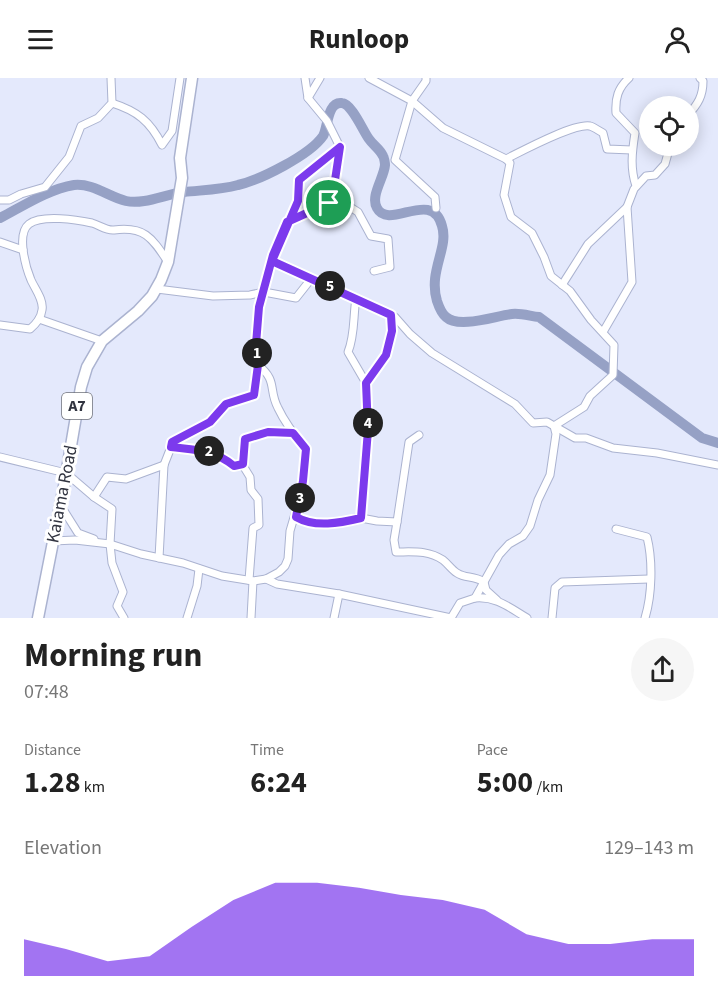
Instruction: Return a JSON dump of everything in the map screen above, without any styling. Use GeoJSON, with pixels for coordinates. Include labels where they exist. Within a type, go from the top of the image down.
{"type":"FeatureCollection","features":[{"type":"Feature","properties":{"kind":"highway","name":"Kaiama Road"},"geometry":{"type":"LineString","coordinates":[[38,618],[81,387],[92,357],[102,341],[138,311],[157,290],[168,262],[182,178],[180,158],[192,78]]}},
{"type":"Feature","properties":{"kind":"street"},"geometry":{"type":"LineString","coordinates":[[0,200],[9,200],[45,187],[69,157],[81,126],[98,118],[112,103],[111,78]]}},
{"type":"Feature","properties":{"kind":"street"},"geometry":{"type":"LineString","coordinates":[[112,103],[132,109],[154,129],[162,145],[172,131],[180,78]]}},
{"type":"Feature","properties":{"kind":"street"},"geometry":{"type":"LineString","coordinates":[[287,222],[329,203],[340,147],[327,121],[308,98],[305,78]]}},
{"type":"Feature","properties":{"kind":"street"},"geometry":{"type":"LineString","coordinates":[[308,98],[320,78]]}},
{"type":"Feature","properties":{"kind":"street"},"geometry":{"type":"LineString","coordinates":[[369,78],[412,101],[443,128],[506,159],[510,164],[504,195],[511,217],[532,233],[551,276],[570,291],[591,320],[614,345],[613,375],[590,396],[584,407],[554,426]]}},
{"type":"Feature","properties":{"kind":"street"},"geometry":{"type":"LineString","coordinates":[[426,78],[412,101],[395,160],[435,196],[436,208]]}},
{"type":"Feature","properties":{"kind":"street"},"geometry":{"type":"LineString","coordinates":[[629,78],[621,86],[615,100],[616,113],[635,134],[632,150],[632,176],[636,186]]}},
{"type":"Feature","properties":{"kind":"street"},"geometry":{"type":"LineString","coordinates":[[699,101],[703,94],[703,81],[700,78]]}},
{"type":"Feature","properties":{"kind":"street"},"geometry":{"type":"LineString","coordinates":[[506,159],[536,143],[572,129],[590,126],[603,133],[607,149],[632,150]]}},
{"type":"Feature","properties":{"kind":"street"},"geometry":{"type":"LineString","coordinates":[[159,558],[165,465],[172,442],[210,422],[226,404],[254,395],[258,365],[256,344],[259,307],[272,261],[298,201],[299,180],[340,147]]}},
{"type":"Feature","properties":{"kind":"street"},"geometry":{"type":"LineString","coordinates":[[562,285],[588,244],[627,207],[636,186],[646,176],[655,175],[665,164],[667,156]]}},
{"type":"Feature","properties":{"kind":"street"},"geometry":{"type":"LineString","coordinates":[[332,195],[358,212],[371,236],[388,239],[390,267],[374,272]]}},
{"type":"Feature","properties":{"kind":"street"},"geometry":{"type":"LineString","coordinates":[[603,333],[632,282],[627,207]]}},
{"type":"Feature","properties":{"kind":"street"},"geometry":{"type":"LineString","coordinates":[[0,325],[30,329],[39,319],[43,308],[29,274],[23,250],[27,225],[36,220],[56,218],[93,224],[108,230],[128,228],[141,232],[152,238],[168,262]]}},
{"type":"Feature","properties":{"kind":"street"},"geometry":{"type":"LineString","coordinates":[[0,242],[23,250]]}},
{"type":"Feature","properties":{"kind":"street"},"geometry":{"type":"LineString","coordinates":[[272,261],[391,315],[432,353],[515,404],[533,423],[547,422],[575,438],[586,438],[613,448],[657,453],[718,465]]}},
{"type":"Feature","properties":{"kind":"street"},"geometry":{"type":"LineString","coordinates":[[157,290],[213,296],[250,295],[264,292],[296,298],[310,279]]}},
{"type":"Feature","properties":{"kind":"street"},"geometry":{"type":"LineString","coordinates":[[356,298],[352,320],[353,340],[348,352],[366,383],[368,430],[361,518]]}},
{"type":"Feature","properties":{"kind":"street"},"geometry":{"type":"LineString","coordinates":[[366,383],[386,355],[392,331],[391,315]]}},
{"type":"Feature","properties":{"kind":"street"},"geometry":{"type":"LineString","coordinates":[[39,319],[102,341]]}},
{"type":"Feature","properties":{"kind":"street"},"geometry":{"type":"LineString","coordinates":[[60,505],[78,533],[110,544],[222,576],[251,580],[266,579],[279,572],[288,560],[290,531],[296,517],[306,449],[276,406],[269,374],[258,365]]}},
{"type":"Feature","properties":{"kind":"street"},"geometry":{"type":"LineString","coordinates":[[475,598],[499,555],[530,526],[538,500],[550,475],[556,434],[554,426]]}},
{"type":"Feature","properties":{"kind":"street"},"geometry":{"type":"LineString","coordinates":[[251,618],[254,528],[259,525],[258,499],[251,490],[250,477],[243,464],[245,439],[268,432],[293,433]]}},
{"type":"Feature","properties":{"kind":"street"},"geometry":{"type":"LineString","coordinates":[[419,435],[409,442],[394,540],[396,552],[423,551],[442,560],[465,577],[476,577],[484,582],[486,590],[497,600],[517,615],[527,618]]}},
{"type":"Feature","properties":{"kind":"street"},"geometry":{"type":"LineString","coordinates":[[171,447],[208,451],[224,458],[234,466],[243,464]]}},
{"type":"Feature","properties":{"kind":"street"},"geometry":{"type":"LineString","coordinates":[[0,457],[66,473],[111,509],[112,563],[123,592],[117,606],[124,618]]}},
{"type":"Feature","properties":{"kind":"street"},"geometry":{"type":"LineString","coordinates":[[94,497],[107,477],[126,479],[165,465]]}},
{"type":"Feature","properties":{"kind":"street"},"geometry":{"type":"LineString","coordinates":[[296,517],[305,522],[326,523],[361,518],[398,522]]}},
{"type":"Feature","properties":{"kind":"street"},"geometry":{"type":"LineString","coordinates":[[616,529],[646,537],[650,551],[650,601],[645,618]]}},
{"type":"Feature","properties":{"kind":"street"},"geometry":{"type":"LineString","coordinates":[[53,541],[75,540],[110,544]]}},
{"type":"Feature","properties":{"kind":"street"},"geometry":{"type":"LineString","coordinates":[[187,618],[197,586],[199,569]]}},
{"type":"Feature","properties":{"kind":"street"},"geometry":{"type":"LineString","coordinates":[[266,579],[277,584],[339,594],[451,618],[460,603],[484,597],[497,600]]}},
{"type":"Feature","properties":{"kind":"street"},"geometry":{"type":"LineString","coordinates":[[552,618],[555,588],[562,582],[649,579]]}},
{"type":"Feature","properties":{"kind":"street"},"geometry":{"type":"LineString","coordinates":[[334,618],[339,594]]}},
{"type":"Feature","properties":{"kind":"waterway"},"geometry":{"type":"LineString","coordinates":[[0,218],[46,194],[74,185],[88,186],[133,202],[177,193],[224,188],[247,182],[284,166],[317,143],[325,132],[333,106],[342,103],[350,108],[384,158],[384,170],[375,198],[377,208],[383,214],[391,215],[420,210],[429,210],[437,215],[442,226],[443,243],[436,270],[435,290],[438,303],[445,316],[459,322],[478,321],[512,314],[539,317],[702,438],[718,443]]}},
{"type":"Feature","properties":{"kind":"route"},"geometry":{"type":"LineString","coordinates":[[329,203],[287,222],[273,255],[259,307],[256,344],[258,365],[254,395],[226,404],[210,422],[172,442],[171,447],[208,451],[224,458],[234,466],[243,464],[245,439],[268,432],[293,433],[306,449],[302,490],[296,517],[305,522],[326,523],[361,518],[368,430],[366,383],[386,355],[392,331],[391,315],[272,261],[287,222],[298,201],[299,180],[340,147],[329,203]]}}]}
